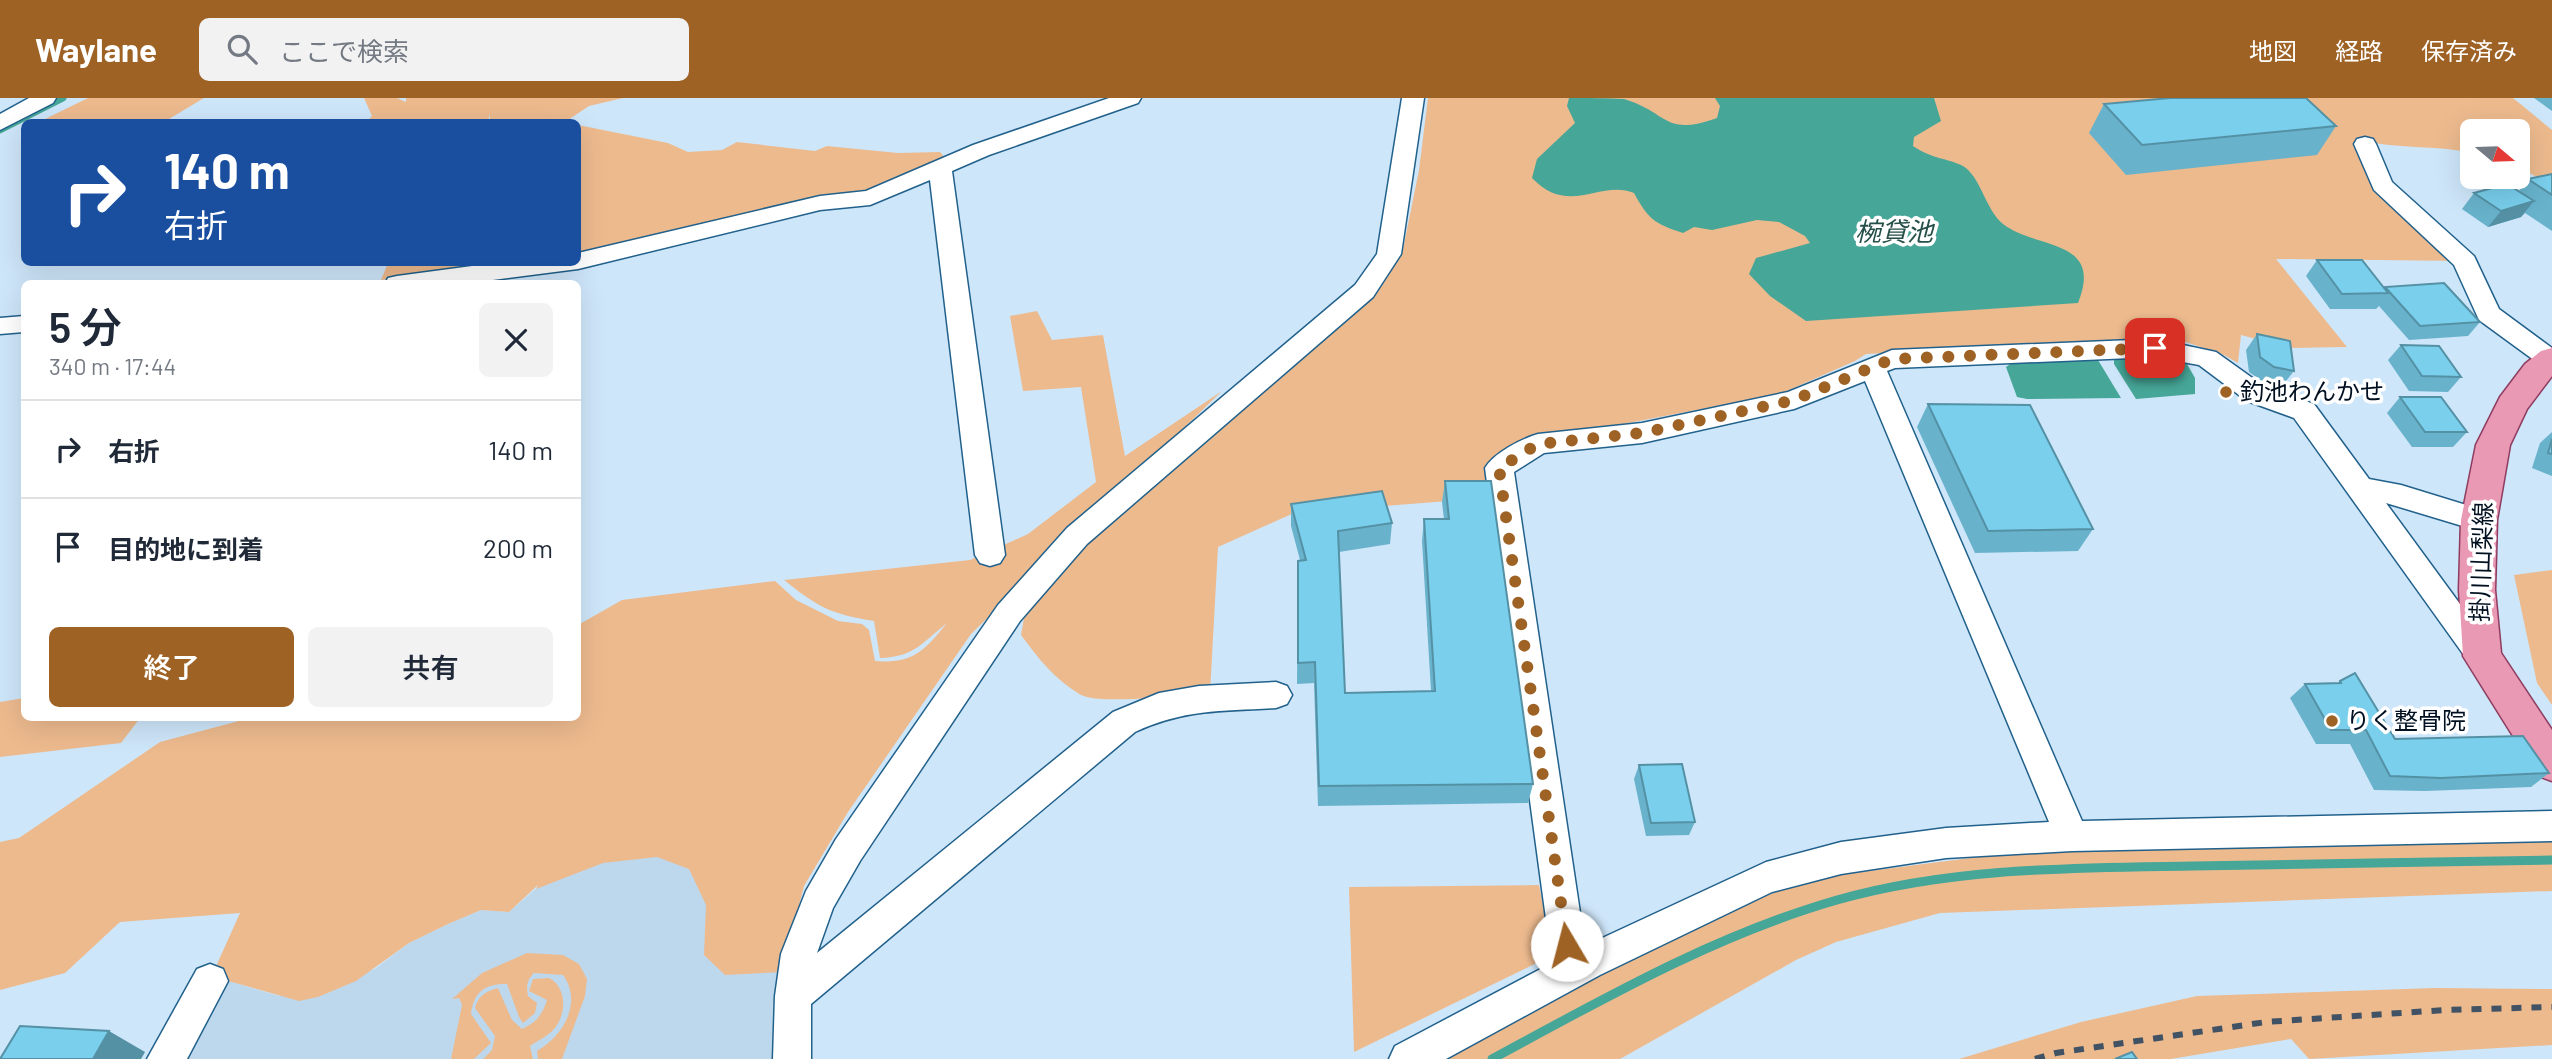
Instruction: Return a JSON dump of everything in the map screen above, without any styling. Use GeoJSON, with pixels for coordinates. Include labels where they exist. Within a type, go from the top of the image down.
{"type":"FeatureCollection","features":[{"type":"Feature","properties":{"kind":"main road","name":"掛川山梨線"},"geometry":{"type":"LineString","coordinates":[[2552,359],[2536,372],[2501,426],[2493,445],[2479,520],[2477,590],[2482,656],[2552,764]]}},
{"type":"Feature","properties":{"kind":"street"},"geometry":{"type":"LineString","coordinates":[[0,123],[46,98]]}},
{"type":"Feature","properties":{"kind":"street"},"geometry":{"type":"LineString","coordinates":[[581,260],[820,203],[870,198],[981,150],[1130,98]]}},
{"type":"Feature","properties":{"kind":"street"},"geometry":{"type":"LineString","coordinates":[[792,1059],[793,996],[799,954],[817,902],[848,850],[1009,613],[1077,536],[1364,291],[1389,254],[1413,98]]}},
{"type":"Feature","properties":{"kind":"street"},"geometry":{"type":"LineString","coordinates":[[2365,144],[2382,185],[2465,261],[2488,314],[2552,359]]}},
{"type":"Feature","properties":{"kind":"street"},"geometry":{"type":"LineString","coordinates":[[940,169],[990,555]]}},
{"type":"Feature","properties":{"kind":"street"},"geometry":{"type":"LineString","coordinates":[[428,280],[536,266]]}},
{"type":"Feature","properties":{"kind":"street"},"geometry":{"type":"LineString","coordinates":[[0,326],[21,324]]}},
{"type":"Feature","properties":{"kind":"street"},"geometry":{"type":"LineString","coordinates":[[1571,971],[1499,468],[1538,444],[1642,433],[1794,400],[1892,359],[2155,348],[2207,358],[2256,394],[2304,411],[2482,656]]}},
{"type":"Feature","properties":{"kind":"street"},"geometry":{"type":"LineString","coordinates":[[1872,367],[2072,836]]}},
{"type":"Feature","properties":{"kind":"street"},"geometry":{"type":"LineString","coordinates":[[2360,488],[2401,495],[2479,520]]}},
{"type":"Feature","properties":{"kind":"street"},"geometry":{"type":"LineString","coordinates":[[793,996],[1124,722],[1159,706],[1199,699],[1276,695]]}},
{"type":"Feature","properties":{"kind":"street"},"geometry":{"type":"LineString","coordinates":[[1408,1059],[1571,971],[1766,877],[1841,858],[1933,845],[2072,836],[2552,826]]}},
{"type":"Feature","properties":{"kind":"street"},"geometry":{"type":"LineString","coordinates":[[166,1059],[210,981]]}},
{"type":"Feature","properties":{"kind":"shaded area"},"geometry":{"type":"Polygon","coordinates":[[[88,98],[204,98],[169,119],[45,119],[88,98]]]}},
{"type":"Feature","properties":{"kind":"shaded area"},"geometry":{"type":"Polygon","coordinates":[[[364,98],[397,98],[406,102],[406,98],[623,98],[589,106],[570,119],[490,119],[490,114],[489,119],[370,119],[372,116],[364,98]]]}},
{"type":"Feature","properties":{"kind":"shaded area"},"geometry":{"type":"Polygon","coordinates":[[[1428,98],[2513,98],[2552,130],[2552,184],[2530,174],[2530,119],[2460,119],[2460,151],[2358,140],[2382,185],[2465,261],[2276,259],[2347,347],[2289,348],[2241,335],[2238,363],[2224,355],[2177,339],[1866,354],[1780,394],[1534,441],[1487,498],[1294,513],[1218,547],[1210,693],[1124,699],[1081,695],[1055,675],[1021,635],[1026,607],[1100,529],[1351,315],[1402,254],[1419,170],[1428,98]]]}},
{"type":"Feature","properties":{"kind":"shaded area"},"geometry":{"type":"Polygon","coordinates":[[[581,126],[668,143],[688,152],[722,150],[737,142],[815,151],[827,146],[898,153],[940,152],[946,159],[897,188],[581,257],[581,126]]]}},
{"type":"Feature","properties":{"kind":"shaded area"},"geometry":{"type":"Polygon","coordinates":[[[387,266],[519,266],[381,280],[387,266]]]}},
{"type":"Feature","properties":{"kind":"shaded area"},"geometry":{"type":"Polygon","coordinates":[[[1037,311],[1052,340],[1103,335],[1125,456],[1222,391],[971,634],[848,812],[804,886],[782,972],[725,975],[704,955],[706,905],[689,869],[657,857],[603,863],[536,889],[538,885],[509,912],[481,910],[409,943],[356,981],[318,997],[299,1001],[221,979],[199,1004],[240,913],[120,922],[65,973],[0,990],[0,842],[19,838],[160,742],[239,721],[581,721],[581,623],[622,600],[775,581],[796,600],[838,621],[862,624],[869,630],[875,661],[899,660],[917,654],[947,623],[910,652],[880,658],[874,621],[825,608],[784,580],[970,560],[1028,534],[1096,482],[1081,387],[1023,391],[1010,316],[1037,311]]]}},
{"type":"Feature","properties":{"kind":"shaded area"},"geometry":{"type":"Polygon","coordinates":[[[2552,570],[2552,705],[2537,683],[2514,575],[2552,570]]]}},
{"type":"Feature","properties":{"kind":"shaded area"},"geometry":{"type":"Polygon","coordinates":[[[21,698],[21,721],[138,721],[121,743],[0,757],[0,702],[21,698]]]}},
{"type":"Feature","properties":{"kind":"shaded area"},"geometry":{"type":"Polygon","coordinates":[[[741,768],[776,877],[785,1059],[168,1059],[221,979],[279,996],[375,969],[409,943],[448,924],[481,910],[509,912],[560,868],[741,768]]]}},
{"type":"Feature","properties":{"kind":"shaded area"},"geometry":{"type":"Polygon","coordinates":[[[2552,835],[2552,891],[1940,913],[1836,942],[1796,960],[1620,1059],[1443,1059],[1594,976],[1730,907],[1823,877],[2070,845],[2552,835]]]}},
{"type":"Feature","properties":{"kind":"shaded area"},"geometry":{"type":"Polygon","coordinates":[[[1539,885],[1553,955],[1354,1052],[1349,887],[1539,885]]]}},
{"type":"Feature","properties":{"kind":"shaded area"},"geometry":{"type":"Polygon","coordinates":[[[527,953],[563,955],[579,964],[587,979],[585,996],[562,1059],[538,1059],[537,1051],[555,1037],[567,1018],[571,997],[569,986],[563,975],[534,973],[528,981],[527,989],[528,996],[537,1003],[535,1013],[523,1023],[507,984],[487,987],[478,994],[471,1014],[491,1043],[474,1059],[451,1059],[462,1005],[459,998],[452,999],[482,973],[527,953]]]}},
{"type":"Feature","properties":{"kind":"shaded area"},"geometry":{"type":"Polygon","coordinates":[[[549,978],[555,982],[562,994],[563,1009],[554,1029],[530,1046],[533,1059],[483,1059],[492,1050],[495,1036],[475,1008],[480,997],[498,988],[512,1020],[522,1029],[538,1018],[547,1000],[529,991],[533,979],[549,978]]]}},
{"type":"Feature","properties":{"kind":"shaded area"},"geometry":{"type":"Polygon","coordinates":[[[2435,988],[2552,989],[2552,1045],[2309,1059],[2291,1039],[2171,1059],[1959,1059],[2081,1022],[2197,996],[2435,988]]]}},
{"type":"Feature","properties":{"kind":"water","name":"椀貸池"},"geometry":{"type":"Polygon","coordinates":[[[1569,98],[1624,99],[1668,121],[1686,125],[1717,118],[1720,106],[1715,98],[1934,98],[1941,121],[1914,137],[1913,146],[1963,166],[1969,171],[2003,224],[2075,256],[2082,267],[2084,282],[2078,303],[1806,321],[1770,296],[1749,274],[1756,258],[1810,243],[1805,236],[1779,222],[1757,220],[1712,230],[1694,227],[1683,233],[1653,219],[1634,193],[1609,190],[1584,195],[1559,195],[1532,178],[1537,159],[1575,123],[1567,106],[1569,98]]]}},
{"type":"Feature","properties":{"kind":"water"},"geometry":{"type":"Polygon","coordinates":[[[2114,358],[2158,358],[2187,364],[2195,378],[2195,394],[2136,399],[2114,364],[2114,358]]]}},
{"type":"Feature","properties":{"kind":"water"},"geometry":{"type":"Polygon","coordinates":[[[2098,360],[2121,398],[2017,397],[2006,367],[2013,362],[2098,360]]]}},
{"type":"Feature","properties":{"kind":"building"},"geometry":{"type":"Polygon","coordinates":[[[2170,98],[2306,98],[2336,126],[2142,145],[2104,104],[2170,98]]]}},
{"type":"Feature","properties":{"kind":"building"},"geometry":{"type":"Polygon","coordinates":[[[2552,174],[2552,195],[2530,180],[2552,174]]]}},
{"type":"Feature","properties":{"kind":"building"},"geometry":{"type":"Polygon","coordinates":[[[2489,189],[2515,189],[2534,201],[2501,211],[2474,193],[2489,189]]]}},
{"type":"Feature","properties":{"kind":"building"},"geometry":{"type":"Polygon","coordinates":[[[2317,260],[2362,260],[2388,293],[2342,294],[2317,260]]]}},
{"type":"Feature","properties":{"kind":"building"},"geometry":{"type":"Polygon","coordinates":[[[2444,283],[2480,322],[2420,326],[2385,287],[2444,283]]]}},
{"type":"Feature","properties":{"kind":"building"},"geometry":{"type":"Polygon","coordinates":[[[2257,334],[2290,341],[2294,371],[2274,367],[2260,357],[2257,334]]]}},
{"type":"Feature","properties":{"kind":"building"},"geometry":{"type":"Polygon","coordinates":[[[2401,345],[2439,346],[2461,377],[2422,376],[2401,345]]]}},
{"type":"Feature","properties":{"kind":"building"},"geometry":{"type":"Polygon","coordinates":[[[2400,397],[2441,397],[2467,432],[2425,432],[2400,397]]]}},
{"type":"Feature","properties":{"kind":"building"},"geometry":{"type":"Polygon","coordinates":[[[1928,404],[2030,405],[2093,529],[1988,531],[1928,404]]]}},
{"type":"Feature","properties":{"kind":"building"},"geometry":{"type":"Polygon","coordinates":[[[1445,481],[1491,481],[1533,784],[1319,786],[1315,662],[1298,663],[1298,561],[1306,560],[1291,504],[1382,491],[1392,523],[1338,531],[1345,693],[1435,691],[1424,519],[1449,519],[1445,481]]]}},
{"type":"Feature","properties":{"kind":"building"},"geometry":{"type":"Polygon","coordinates":[[[2355,673],[2395,739],[2523,736],[2549,773],[2441,778],[2390,776],[2366,730],[2331,730],[2305,684],[2341,683],[2340,681],[2355,673]]]}},
{"type":"Feature","properties":{"kind":"building"},"geometry":{"type":"Polygon","coordinates":[[[1682,764],[1695,822],[1651,823],[1639,765],[1682,764]]]}},
{"type":"Feature","properties":{"kind":"building"},"geometry":{"type":"Polygon","coordinates":[[[20,1026],[109,1031],[93,1059],[0,1059],[20,1026]]]}},
{"type":"Feature","properties":{"kind":"building"},"geometry":{"type":"Polygon","coordinates":[[[2132,1052],[2137,1059],[2115,1059],[2132,1052]]]}},
{"type":"Feature","properties":{"kind":"waterway"},"geometry":{"type":"LineString","coordinates":[[22,119],[63,98]]}},
{"type":"Feature","properties":{"kind":"waterway"},"geometry":{"type":"LineString","coordinates":[[0,130],[21,119]]}},
{"type":"Feature","properties":{"kind":"waterway"},"geometry":{"type":"LineString","coordinates":[[1492,1059],[1703,950],[1792,914],[1881,889],[1969,875],[2059,869],[2552,860]]}},
{"type":"Feature","properties":{"kind":"railway"},"geometry":{"type":"LineString","coordinates":[[2035,1059],[2056,1053],[2266,1022],[2445,1010],[2552,1007]]}},
{"type":"Feature","properties":{"kind":"place","name":"釣池わんかせ"},"geometry":{"type":"Point","coordinates":[2226,392]}},
{"type":"Feature","properties":{"kind":"place","name":"りく整骨院"},"geometry":{"type":"Point","coordinates":[2332,721]}},
{"type":"Feature","properties":{"kind":"route"},"geometry":{"type":"LineString","coordinates":[[1567,945],[1499,468],[1538,444],[1642,433],[1794,400],[1892,359],[2155,348]]}}]}
